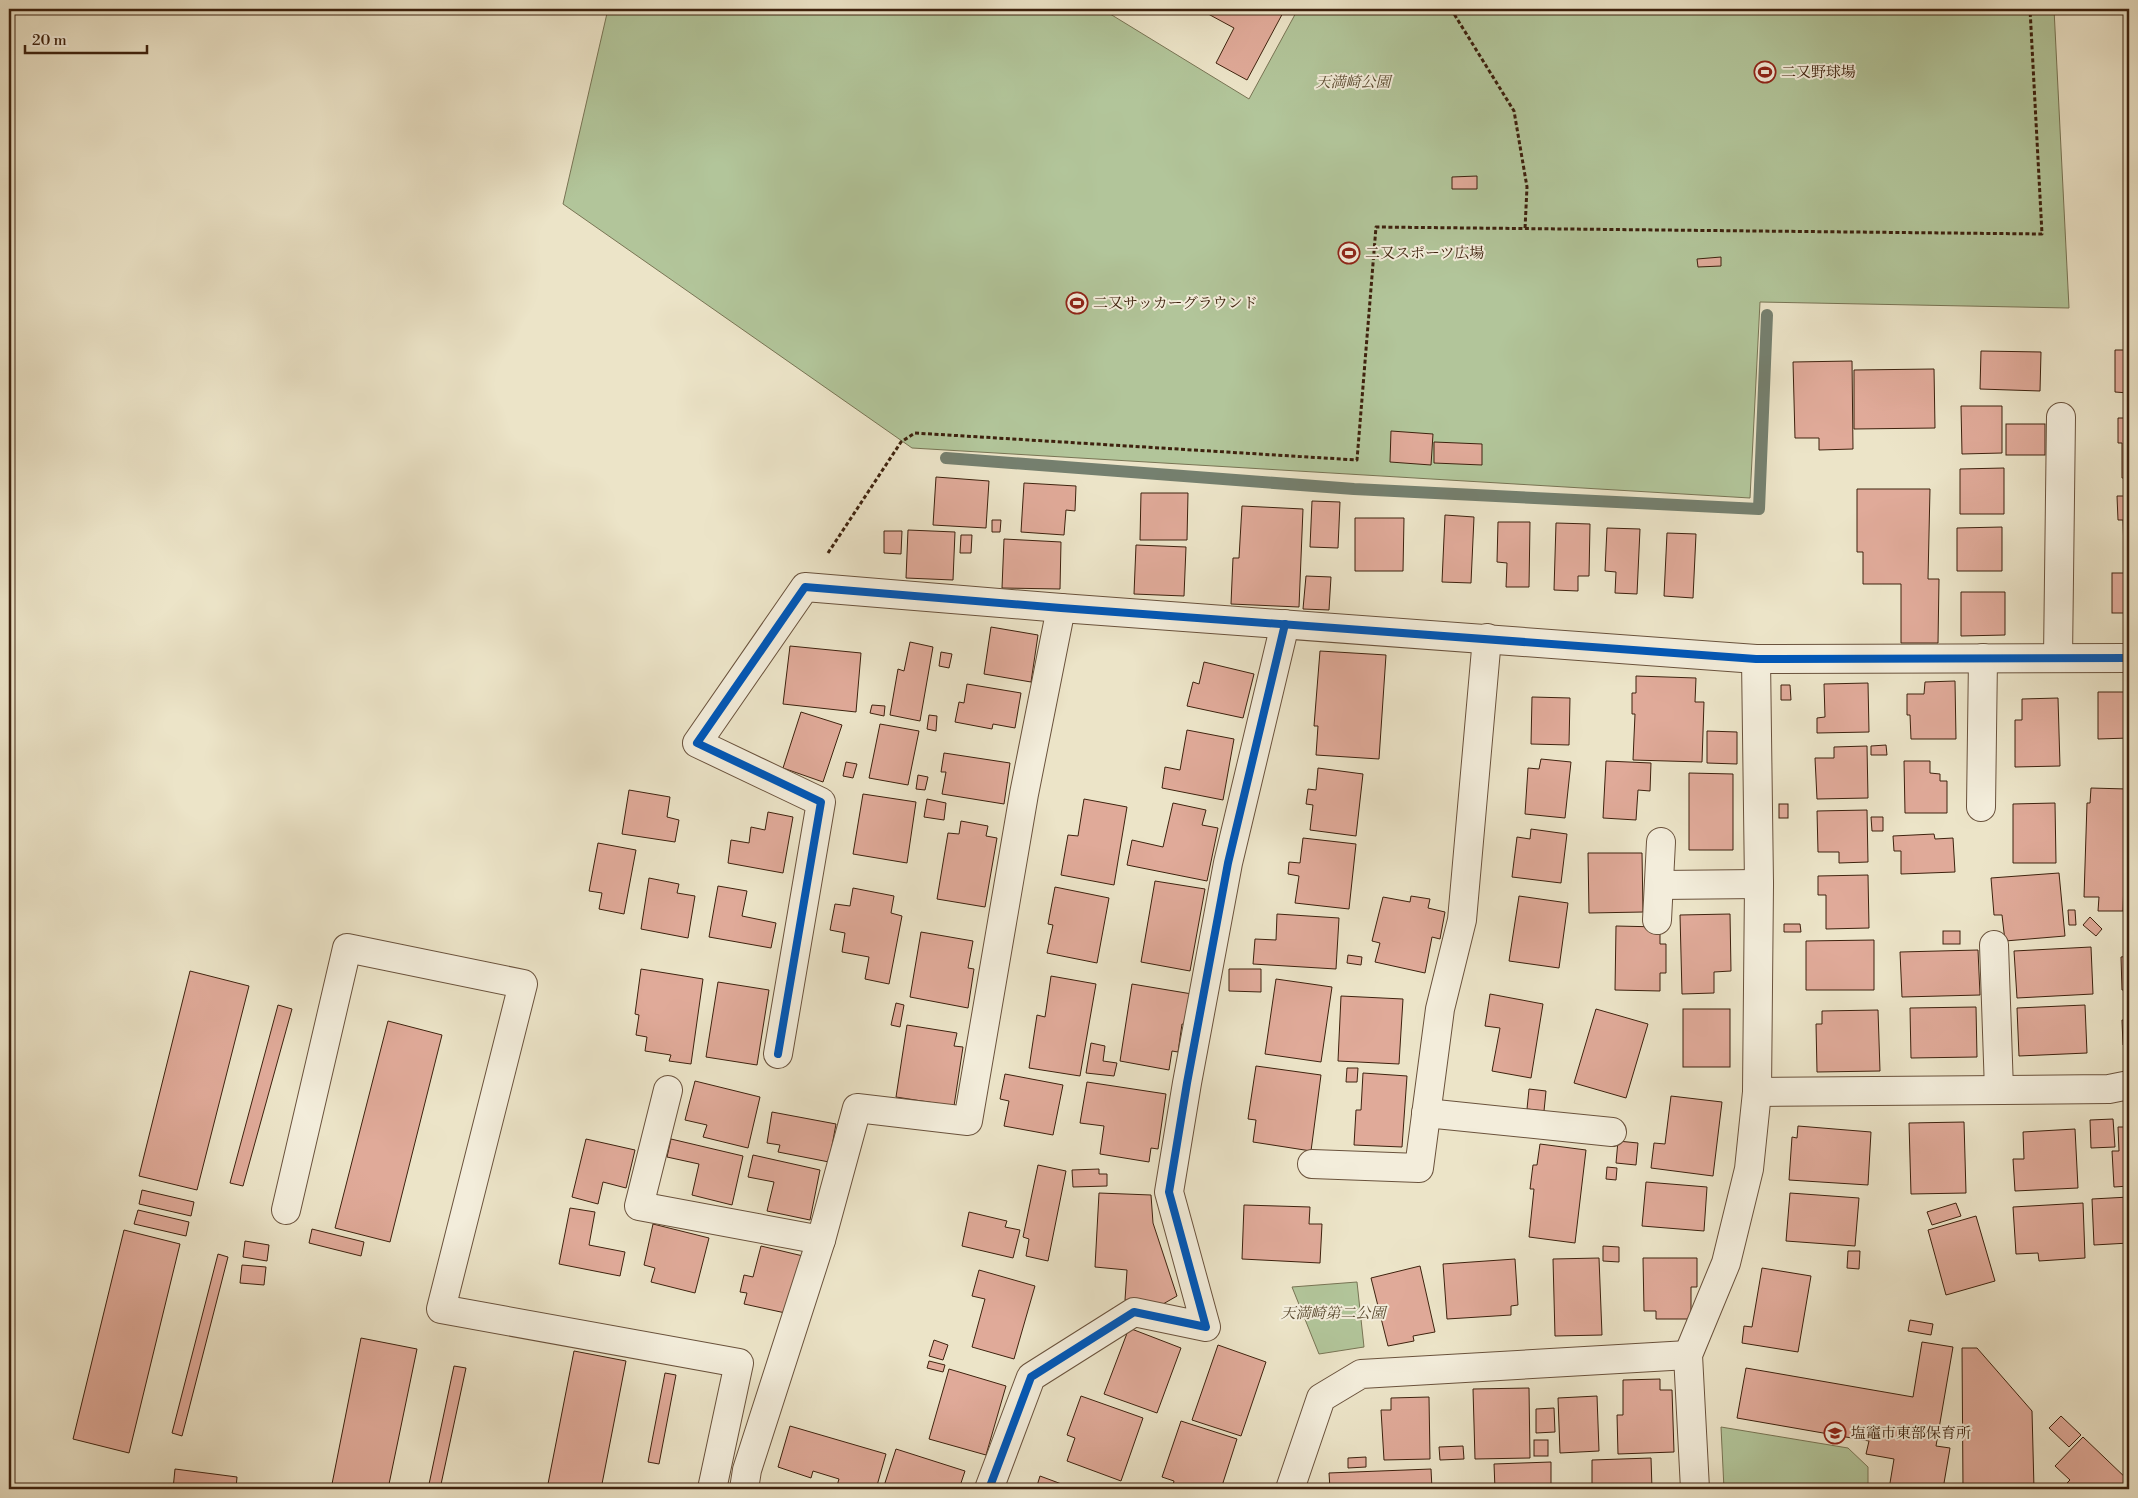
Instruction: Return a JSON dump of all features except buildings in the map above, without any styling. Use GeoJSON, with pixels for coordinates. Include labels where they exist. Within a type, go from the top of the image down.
{"type":"FeatureCollection","features":[{"type":"Feature","properties":{"kind":"street"},"geometry":{"type":"LineString","coordinates":[[2058,658],[2061,417]]}},
{"type":"Feature","properties":{"kind":"street"},"geometry":{"type":"LineString","coordinates":[[778,1054],[821,802],[697,744],[805,587],[1061,608],[1756,659],[2129,658]]}},
{"type":"Feature","properties":{"kind":"street"},"geometry":{"type":"LineString","coordinates":[[744,1489],[747,1470],[821,1240],[856,1108],[968,1121],[1024,794],[1061,608]]}},
{"type":"Feature","properties":{"kind":"street"},"geometry":{"type":"LineString","coordinates":[[989,1489],[1030,1377],[1134,1312],[1206,1327],[1169,1192],[1186,1083],[1228,863],[1285,624]]}},
{"type":"Feature","properties":{"kind":"street"},"geometry":{"type":"LineString","coordinates":[[1312,1164],[1418,1168],[1440,1009],[1462,920],[1487,638]]}},
{"type":"Feature","properties":{"kind":"street"},"geometry":{"type":"LineString","coordinates":[[1981,807],[1983,658]]}},
{"type":"Feature","properties":{"kind":"street"},"geometry":{"type":"LineString","coordinates":[[1695,1489],[1688,1355],[1726,1263],[1749,1169],[1757,1092],[1759,884],[1756,659]]}},
{"type":"Feature","properties":{"kind":"street"},"geometry":{"type":"LineString","coordinates":[[1657,920],[1661,842]]}},
{"type":"Feature","properties":{"kind":"street"},"geometry":{"type":"LineString","coordinates":[[1659,885],[1759,884]]}},
{"type":"Feature","properties":{"kind":"street"},"geometry":{"type":"LineString","coordinates":[[1994,945],[1998,1090]]}},
{"type":"Feature","properties":{"kind":"street"},"geometry":{"type":"LineString","coordinates":[[286,1210],[347,948],[522,984],[441,1309],[739,1363],[712,1489]]}},
{"type":"Feature","properties":{"kind":"street"},"geometry":{"type":"LineString","coordinates":[[1757,1092],[2109,1089],[2129,1085]]}},
{"type":"Feature","properties":{"kind":"street"},"geometry":{"type":"LineString","coordinates":[[668,1090],[639,1206],[821,1240]]}},
{"type":"Feature","properties":{"kind":"street"},"geometry":{"type":"LineString","coordinates":[[1426,1113],[1612,1132]]}},
{"type":"Feature","properties":{"kind":"street"},"geometry":{"type":"LineString","coordinates":[[1290,1489],[1321,1398],[1361,1374],[1688,1355]]}},
{"type":"Feature","properties":{"kind":"path"},"geometry":{"type":"LineString","coordinates":[[1451,9],[1514,111],[1526,187],[1524,229]]}},
{"type":"Feature","properties":{"kind":"path"},"geometry":{"type":"LineString","coordinates":[[805,587],[901,442],[915,433],[1357,460],[1376,228],[2042,234],[2030,9]]}},
{"type":"Feature","properties":{"kind":"green space","name":"二又スポーツ広場"},"geometry":{"type":"Polygon","coordinates":[[[608,9],[1102,9],[1249,99],[1298,9],[2054,9],[2069,308],[1760,302],[1750,498],[912,448],[563,204],[608,9]]]}},
{"type":"Feature","properties":{"kind":"green space","name":"天満崎第二公園"},"geometry":{"type":"Polygon","coordinates":[[[1357,1282],[1364,1347],[1319,1354],[1292,1287],[1357,1282]]]}},
{"type":"Feature","properties":{"kind":"green space"},"geometry":{"type":"Polygon","coordinates":[[[1721,1427],[1848,1448],[1868,1467],[1868,1489],[1724,1489],[1721,1427]]]}},
{"type":"Feature","properties":{"kind":"waterway"},"geometry":{"type":"LineString","coordinates":[[946,458],[1354,489],[1759,509],[1767,315]]}},
{"type":"Feature","properties":{"kind":"cycle path"},"geometry":{"type":"LineString","coordinates":[[778,1054],[821,802],[697,743],[805,587],[1061,608],[1756,659],[2129,658]]}},
{"type":"Feature","properties":{"kind":"cycle path"},"geometry":{"type":"LineString","coordinates":[[989,1489],[1031,1377],[1134,1312],[1206,1327],[1169,1192],[1187,1083],[1228,863],[1285,624]]}},
{"type":"Feature","properties":{"kind":"place","name":"二又野球場"},"geometry":{"type":"Point","coordinates":[1765,72]}},
{"type":"Feature","properties":{"kind":"place","name":"二又スポーツ広場"},"geometry":{"type":"Point","coordinates":[1349,253]}},
{"type":"Feature","properties":{"kind":"place","name":"二又サッカーグラウンド"},"geometry":{"type":"Point","coordinates":[1077,303]}},
{"type":"Feature","properties":{"kind":"place","name":"塩竈市東部保育所"},"geometry":{"type":"Point","coordinates":[1835,1433]}},
{"type":"Feature","properties":{"kind":"park label","name":"天満崎公園"},"geometry":{"type":"Point","coordinates":[1353,82]}}]}
